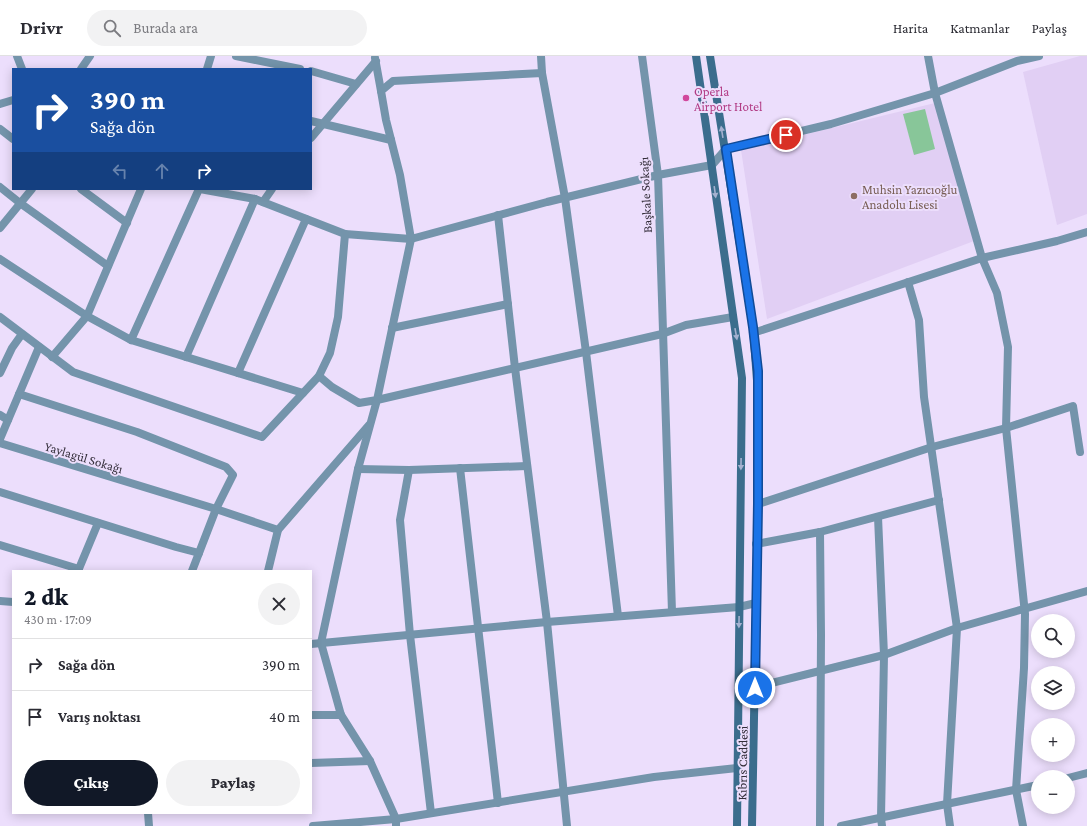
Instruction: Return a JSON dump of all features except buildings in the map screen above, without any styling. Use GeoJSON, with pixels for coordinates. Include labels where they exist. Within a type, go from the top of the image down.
{"type":"FeatureCollection","features":[{"type":"Feature","properties":{"kind":"main road"},"geometry":{"type":"LineString","coordinates":[[696,56],[740,361],[742,390],[737,826]]}},
{"type":"Feature","properties":{"kind":"main road","name":"Kıbrıs Caddesi"},"geometry":{"type":"LineString","coordinates":[[710,56],[726,149],[753,333],[758,394],[758,504],[756,544],[752,826]]}},
{"type":"Feature","properties":{"kind":"street"},"geometry":{"type":"LineString","coordinates":[[17,56],[22,68]]}},
{"type":"Feature","properties":{"kind":"street"},"geometry":{"type":"LineString","coordinates":[[82,68],[90,56]]}},
{"type":"Feature","properties":{"kind":"street"},"geometry":{"type":"LineString","coordinates":[[207,68],[211,56]]}},
{"type":"Feature","properties":{"kind":"street"},"geometry":{"type":"LineString","coordinates":[[236,56],[295,68]]}},
{"type":"Feature","properties":{"kind":"street"},"geometry":{"type":"LineString","coordinates":[[541,56],[542,73],[565,198],[586,352],[618,616]]}},
{"type":"Feature","properties":{"kind":"street","name":"Başkale Sokağı"},"geometry":{"type":"LineString","coordinates":[[642,56],[658,174],[672,612]]}},
{"type":"Feature","properties":{"kind":"street"},"geometry":{"type":"LineString","coordinates":[[928,56],[935,93],[982,258],[997,292],[1008,347],[1006,428],[1024,608],[1024,668],[1016,790],[1023,826]]}},
{"type":"Feature","properties":{"kind":"street"},"geometry":{"type":"LineString","coordinates":[[205,190],[259,201],[345,234],[412,239],[498,215],[658,174],[712,165],[726,149],[830,124],[935,93],[1017,58],[1039,56]]}},
{"type":"Feature","properties":{"kind":"street"},"geometry":{"type":"LineString","coordinates":[[312,137],[356,84],[375,58]]}},
{"type":"Feature","properties":{"kind":"street"},"geometry":{"type":"LineString","coordinates":[[375,58],[386,120],[400,175],[412,239],[377,400],[358,469],[321,643],[341,715],[370,761],[396,822]]}},
{"type":"Feature","properties":{"kind":"street"},"geometry":{"type":"LineString","coordinates":[[312,71],[356,84]]}},
{"type":"Feature","properties":{"kind":"street"},"geometry":{"type":"LineString","coordinates":[[381,91],[393,81],[542,73]]}},
{"type":"Feature","properties":{"kind":"street"},"geometry":{"type":"LineString","coordinates":[[0,104],[12,100]]}},
{"type":"Feature","properties":{"kind":"street"},"geometry":{"type":"LineString","coordinates":[[312,121],[391,140]]}},
{"type":"Feature","properties":{"kind":"street"},"geometry":{"type":"LineString","coordinates":[[0,129],[12,138]]}},
{"type":"Feature","properties":{"kind":"street"},"geometry":{"type":"LineString","coordinates":[[0,187],[108,266]]}},
{"type":"Feature","properties":{"kind":"street"},"geometry":{"type":"LineString","coordinates":[[0,228],[31,190]]}},
{"type":"Feature","properties":{"kind":"street"},"geometry":{"type":"LineString","coordinates":[[82,190],[126,223]]}},
{"type":"Feature","properties":{"kind":"street"},"geometry":{"type":"LineString","coordinates":[[52,357],[87,316],[141,190]]}},
{"type":"Feature","properties":{"kind":"street"},"geometry":{"type":"LineString","coordinates":[[131,340],[200,190]]}},
{"type":"Feature","properties":{"kind":"street"},"geometry":{"type":"LineString","coordinates":[[186,357],[259,201],[271,190]]}},
{"type":"Feature","properties":{"kind":"street"},"geometry":{"type":"LineString","coordinates":[[498,215],[515,368],[547,622],[567,826]]}},
{"type":"Feature","properties":{"kind":"street"},"geometry":{"type":"LineString","coordinates":[[238,373],[306,219]]}},
{"type":"Feature","properties":{"kind":"street"},"geometry":{"type":"LineString","coordinates":[[753,333],[982,258],[1057,241],[1087,232]]}},
{"type":"Feature","properties":{"kind":"street"},"geometry":{"type":"LineString","coordinates":[[0,317],[72,372],[262,437],[319,376],[330,353],[338,317],[345,234]]}},
{"type":"Feature","properties":{"kind":"street"},"geometry":{"type":"LineString","coordinates":[[0,259],[87,316],[131,340],[302,394]]}},
{"type":"Feature","properties":{"kind":"street"},"geometry":{"type":"LineString","coordinates":[[908,282],[919,320],[924,397],[957,628],[947,804],[950,826]]}},
{"type":"Feature","properties":{"kind":"street"},"geometry":{"type":"LineString","coordinates":[[392,328],[508,304]]}},
{"type":"Feature","properties":{"kind":"street"},"geometry":{"type":"LineString","coordinates":[[319,376],[332,387],[359,403],[586,352],[662,334],[686,326],[733,317]]}},
{"type":"Feature","properties":{"kind":"street"},"geometry":{"type":"LineString","coordinates":[[0,373],[12,348],[22,334]]}},
{"type":"Feature","properties":{"kind":"street"},"geometry":{"type":"LineString","coordinates":[[0,439],[39,347]]}},
{"type":"Feature","properties":{"kind":"street"},"geometry":{"type":"LineString","coordinates":[[19,394],[136,432],[226,467],[233,475],[216,509],[192,570]]}},
{"type":"Feature","properties":{"kind":"street"},"geometry":{"type":"LineString","coordinates":[[758,504],[932,447],[1006,428],[1073,406],[1080,452]]}},
{"type":"Feature","properties":{"kind":"street"},"geometry":{"type":"LineString","coordinates":[[0,415],[8,420]]}},
{"type":"Feature","properties":{"kind":"street"},"geometry":{"type":"LineString","coordinates":[[268,570],[278,530],[370,423]]}},
{"type":"Feature","properties":{"kind":"street","name":"Yaylagül Sokağı"},"geometry":{"type":"LineString","coordinates":[[0,443],[216,509],[278,530]]}},
{"type":"Feature","properties":{"kind":"street"},"geometry":{"type":"LineString","coordinates":[[358,469],[409,470],[527,466]]}},
{"type":"Feature","properties":{"kind":"street"},"geometry":{"type":"LineString","coordinates":[[460,468],[498,803]]}},
{"type":"Feature","properties":{"kind":"street"},"geometry":{"type":"LineString","coordinates":[[409,470],[400,520],[410,635],[431,813]]}},
{"type":"Feature","properties":{"kind":"street"},"geometry":{"type":"LineString","coordinates":[[0,492],[199,553]]}},
{"type":"Feature","properties":{"kind":"street"},"geometry":{"type":"LineString","coordinates":[[756,544],[820,532],[939,500]]}},
{"type":"Feature","properties":{"kind":"street"},"geometry":{"type":"LineString","coordinates":[[878,517],[884,655],[882,822]]}},
{"type":"Feature","properties":{"kind":"street"},"geometry":{"type":"LineString","coordinates":[[0,545],[79,570],[98,523]]}},
{"type":"Feature","properties":{"kind":"street"},"geometry":{"type":"LineString","coordinates":[[820,532],[820,826]]}},
{"type":"Feature","properties":{"kind":"street"},"geometry":{"type":"LineString","coordinates":[[755,688],[884,655],[957,628],[1087,591]]}},
{"type":"Feature","properties":{"kind":"street"},"geometry":{"type":"LineString","coordinates":[[0,601],[12,602]]}},
{"type":"Feature","properties":{"kind":"street"},"geometry":{"type":"LineString","coordinates":[[312,644],[547,622],[739,607],[756,603]]}},
{"type":"Feature","properties":{"kind":"street"},"geometry":{"type":"LineString","coordinates":[[312,715],[341,715]]}},
{"type":"Feature","properties":{"kind":"street"},"geometry":{"type":"LineString","coordinates":[[312,763],[370,761]]}},
{"type":"Feature","properties":{"kind":"street"},"geometry":{"type":"LineString","coordinates":[[313,826],[396,822],[431,813],[563,791],[654,777],[737,768]]}},
{"type":"Feature","properties":{"kind":"street"},"geometry":{"type":"LineString","coordinates":[[1075,776],[1087,773]]}},
{"type":"Feature","properties":{"kind":"street"},"geometry":{"type":"LineString","coordinates":[[841,826],[882,822],[947,804],[1031,787]]}},
{"type":"Feature","properties":{"kind":"street"},"geometry":{"type":"LineString","coordinates":[[148,814],[149,826]]}},
{"type":"Feature","properties":{"kind":"shaded area"},"geometry":{"type":"Polygon","coordinates":[[[1080,56],[1087,56],[1087,214],[1057,225],[1023,72],[1080,56]]]}},
{"type":"Feature","properties":{"kind":"shaded area","name":"Muhsin Yazıcıoğlu Anadolu Lisesi"},"geometry":{"type":"Polygon","coordinates":[[[935,103],[974,241],[767,319],[741,150],[935,103]]]}},
{"type":"Feature","properties":{"kind":"green space"},"geometry":{"type":"Polygon","coordinates":[[[925,109],[935,149],[914,155],[903,114],[925,109]]]}},
{"type":"Feature","properties":{"kind":"place","name":"Operla Airport Hotel"},"geometry":{"type":"Point","coordinates":[686,98]}},
{"type":"Feature","properties":{"kind":"place","name":"Muhsin Yazıcıoğlu Anadolu Lisesi"},"geometry":{"type":"Point","coordinates":[854,196]}},
{"type":"Feature","properties":{"kind":"route"},"geometry":{"type":"LineString","coordinates":[[755,688],[756,544],[758,504],[758,371],[753,327],[726,149],[786,135]]}}]}
